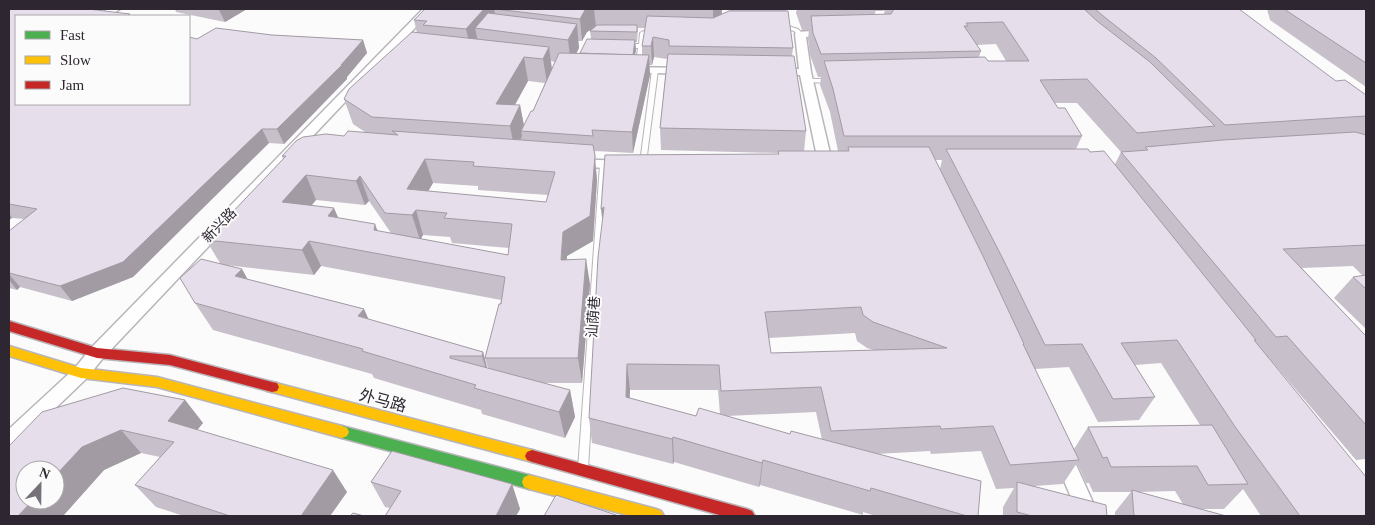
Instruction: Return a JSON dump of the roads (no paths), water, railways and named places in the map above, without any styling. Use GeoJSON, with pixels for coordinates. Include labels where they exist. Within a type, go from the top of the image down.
{"type":"FeatureCollection","features":[{"type":"Feature","properties":{"kind":"street"},"geometry":{"type":"LineString","coordinates":[[104,15],[115,9]]}},
{"type":"Feature","properties":{"kind":"street","name":"新兴路"},"geometry":{"type":"LineString","coordinates":[[9,440],[81,374],[97,353],[428,9]]}},
{"type":"Feature","properties":{"kind":"street"},"geometry":{"type":"LineString","coordinates":[[873,32],[882,32],[874,14],[913,12]]}},
{"type":"Feature","properties":{"kind":"street"},"geometry":{"type":"LineString","coordinates":[[826,166],[806,77],[800,34],[836,33]]}},
{"type":"Feature","properties":{"kind":"street"},"geometry":{"type":"LineString","coordinates":[[389,49],[408,51]]}},
{"type":"Feature","properties":{"kind":"street"},"geometry":{"type":"LineString","coordinates":[[619,70],[701,71]]}},
{"type":"Feature","properties":{"kind":"street"},"geometry":{"type":"LineString","coordinates":[[767,72],[806,77]]}},
{"type":"Feature","properties":{"kind":"street"},"geometry":{"type":"LineString","coordinates":[[298,144],[318,145]]}},
{"type":"Feature","properties":{"kind":"street"},"geometry":{"type":"LineString","coordinates":[[565,162],[648,166]]}},
{"type":"Feature","properties":{"kind":"street","name":"外马路"},"geometry":{"type":"LineString","coordinates":[[9,326],[97,353],[170,360],[583,470],[747,516]]}},
{"type":"Feature","properties":{"kind":"street"},"geometry":{"type":"LineString","coordinates":[[9,351],[81,374],[158,382],[656,516]]}},
{"type":"Feature","properties":{"kind":"street"},"geometry":{"type":"LineString","coordinates":[[1057,444],[1090,516]]}},
{"type":"Feature","properties":{"kind":"lane"},"geometry":{"type":"LineString","coordinates":[[779,26],[788,26],[800,34]]}},
{"type":"Feature","properties":{"kind":"lane"},"geometry":{"type":"LineString","coordinates":[[633,32],[652,33]]}},
{"type":"Feature","properties":{"kind":"lane"},"geometry":{"type":"LineString","coordinates":[[638,70],[643,33]]}},
{"type":"Feature","properties":{"kind":"lane"},"geometry":{"type":"LineString","coordinates":[[622,46],[641,46]]}},
{"type":"Feature","properties":{"kind":"lane"},"geometry":{"type":"LineString","coordinates":[[648,166],[655,70]]}},
{"type":"Feature","properties":{"kind":"lane"},"geometry":{"type":"LineString","coordinates":[[806,77],[837,81]]}},
{"type":"Feature","properties":{"kind":"lane","name":"汕荫巷"},"geometry":{"type":"LineString","coordinates":[[583,470],[603,164]]}}]}
